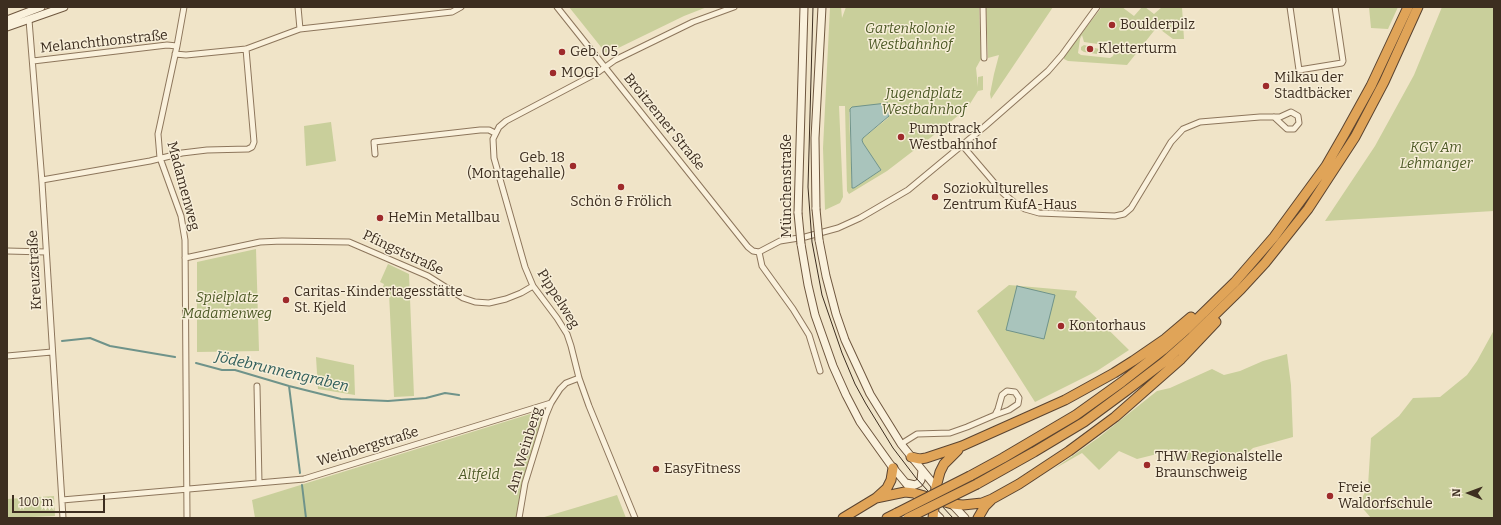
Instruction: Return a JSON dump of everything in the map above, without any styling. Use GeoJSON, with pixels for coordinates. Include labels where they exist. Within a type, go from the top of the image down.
{"type":"FeatureCollection","features":[{"type":"Feature","properties":{"kind":"highway"},"geometry":{"type":"LineString","coordinates":[[908,518],[977,484],[1084,422],[1164,362],[1220,311],[1326,166],[1368,92],[1408,7]]}},
{"type":"Feature","properties":{"kind":"highway"},"geometry":{"type":"LineString","coordinates":[[888,518],[1003,458],[1076,415],[1163,350],[1265,263],[1308,209],[1355,137],[1384,82],[1418,7]]}},
{"type":"Feature","properties":{"kind":"highway"},"geometry":{"type":"LineString","coordinates":[[911,457],[920,459],[926,458],[962,446],[1065,400],[1114,373],[1165,339],[1238,286]]}},
{"type":"Feature","properties":{"kind":"highway"},"geometry":{"type":"LineString","coordinates":[[876,498],[905,492],[914,493],[952,504],[969,505],[992,499],[1019,484],[1069,451],[1115,417],[1152,386],[1181,359],[1228,310],[1238,286]]}},
{"type":"Feature","properties":{"kind":"highway"},"geometry":{"type":"LineString","coordinates":[[936,516],[936,487],[940,472],[951,455],[962,446]]}},
{"type":"Feature","properties":{"kind":"highway"},"geometry":{"type":"LineString","coordinates":[[843,518],[876,498],[887,488],[891,480],[893,468]]}},
{"type":"Feature","properties":{"kind":"highway"},"geometry":{"type":"LineString","coordinates":[[978,518],[985,506],[992,499]]}},
{"type":"Feature","properties":{"kind":"main road"},"geometry":{"type":"LineString","coordinates":[[7,20],[41,7]]}},
{"type":"Feature","properties":{"kind":"main road"},"geometry":{"type":"LineString","coordinates":[[7,27],[27,13],[64,7]]}},
{"type":"Feature","properties":{"kind":"main road","name":"Münchenstraße"},"geometry":{"type":"LineString","coordinates":[[804,7],[798,213],[801,244],[811,299],[820,332],[832,366],[860,422],[893,468],[936,516]]}},
{"type":"Feature","properties":{"kind":"main road","name":"Münchenstraße"},"geometry":{"type":"LineString","coordinates":[[822,7],[815,138],[816,209],[819,240],[832,301],[845,340],[870,394],[901,444],[936,487],[965,518]]}},
{"type":"Feature","properties":{"kind":"main road"},"geometry":{"type":"LineString","coordinates":[[906,483],[915,485],[919,483],[921,480],[922,470]]}},
{"type":"Feature","properties":{"kind":"street","name":"Madamenweg"},"geometry":{"type":"LineString","coordinates":[[184,7],[177,46],[158,129],[158,144],[160,158],[183,223],[185,240],[187,518]]}},
{"type":"Feature","properties":{"kind":"street"},"geometry":{"type":"LineString","coordinates":[[298,7],[300,29]]}},
{"type":"Feature","properties":{"kind":"street"},"geometry":{"type":"LineString","coordinates":[[175,54],[186,55],[246,49],[300,29],[452,12],[461,7]]}},
{"type":"Feature","properties":{"kind":"street","name":"Broitzemer Straße"},"geometry":{"type":"LineString","coordinates":[[558,7],[748,247],[756,251],[762,266],[806,330],[820,371]]}},
{"type":"Feature","properties":{"kind":"street"},"geometry":{"type":"LineString","coordinates":[[374,154],[374,142],[480,130],[489,130],[495,133],[499,127],[506,122],[606,68],[615,60],[693,22],[734,7]]}},
{"type":"Feature","properties":{"kind":"street"},"geometry":{"type":"LineString","coordinates":[[982,7],[984,58]]}},
{"type":"Feature","properties":{"kind":"street"},"geometry":{"type":"LineString","coordinates":[[756,251],[780,241],[827,232],[843,226],[860,218],[908,190],[1048,71],[1062,55],[1097,7]]}},
{"type":"Feature","properties":{"kind":"street"},"geometry":{"type":"LineString","coordinates":[[1290,7],[1299,70],[1342,63],[1343,61],[1336,7]]}},
{"type":"Feature","properties":{"kind":"street","name":"Kreuzstraße"},"geometry":{"type":"LineString","coordinates":[[27,13],[33,61],[42,180],[64,518]]}},
{"type":"Feature","properties":{"kind":"street","name":"Melanchthonstraße"},"geometry":{"type":"LineString","coordinates":[[33,61],[167,45],[177,46]]}},
{"type":"Feature","properties":{"kind":"street"},"geometry":{"type":"LineString","coordinates":[[42,180],[201,151],[245,150],[252,147],[254,142],[246,49]]}},
{"type":"Feature","properties":{"kind":"street"},"geometry":{"type":"LineString","coordinates":[[962,145],[1003,193],[1016,204],[1025,209],[1039,213],[1115,216],[1124,214],[1131,208],[1171,142],[1183,129],[1200,122],[1260,117],[1274,118],[1293,112],[1298,116],[1299,123],[1294,129],[1287,129],[1274,118]]}},
{"type":"Feature","properties":{"kind":"street","name":"Pippelweg"},"geometry":{"type":"LineString","coordinates":[[495,133],[493,144],[494,158],[520,252],[533,286],[567,334],[579,378],[635,518]]}},
{"type":"Feature","properties":{"kind":"street","name":"Pfingststraße"},"geometry":{"type":"LineString","coordinates":[[185,258],[260,242],[349,242],[428,276],[464,298],[475,302],[489,303],[506,299],[533,286]]}},
{"type":"Feature","properties":{"kind":"street"},"geometry":{"type":"LineString","coordinates":[[7,251],[46,252]]}},
{"type":"Feature","properties":{"kind":"street"},"geometry":{"type":"LineString","coordinates":[[7,356],[52,352]]}},
{"type":"Feature","properties":{"kind":"street","name":"Am Weinberg"},"geometry":{"type":"LineString","coordinates":[[519,518],[530,463],[551,403],[566,383],[579,378]]}},
{"type":"Feature","properties":{"kind":"street"},"geometry":{"type":"LineString","coordinates":[[257,386],[259,483]]}},
{"type":"Feature","properties":{"kind":"street"},"geometry":{"type":"LineString","coordinates":[[901,444],[916,434],[950,433],[1008,410],[1018,404],[1019,398],[1014,392],[1007,391],[1002,395],[995,415]]}},
{"type":"Feature","properties":{"kind":"street","name":"Weinbergstraße"},"geometry":{"type":"LineString","coordinates":[[62,500],[304,479],[551,403]]}},
{"type":"Feature","properties":{"kind":"green space"},"geometry":{"type":"Polygon","coordinates":[[[569,7],[707,7],[684,16],[608,53],[605,52],[569,7]]]}},
{"type":"Feature","properties":{"kind":"green space"},"geometry":{"type":"Polygon","coordinates":[[[830,7],[841,7],[842,18],[846,7],[979,7],[981,59],[976,68],[978,87],[978,77],[983,76],[983,90],[978,91],[968,107],[887,171],[849,194],[847,191],[845,106],[839,106],[843,197],[840,203],[825,210],[823,148],[830,7]],[[887,103],[849,112],[852,188],[881,170],[862,140],[888,118],[889,106],[887,103]]]}},
{"type":"Feature","properties":{"kind":"green space"},"geometry":{"type":"Polygon","coordinates":[[[986,7],[1053,7],[991,99],[990,94],[999,55],[988,58],[986,7]]]}},
{"type":"Feature","properties":{"kind":"green space"},"geometry":{"type":"Polygon","coordinates":[[[1102,7],[1122,7],[1134,16],[1142,7],[1145,7],[1154,14],[1162,7],[1182,7],[1184,39],[1173,39],[1157,27],[1127,65],[1068,61],[1064,59],[1064,56],[1102,7]],[[1082,35],[1078,53],[1081,55],[1110,58],[1113,56],[1116,49],[1112,46],[1084,42],[1082,35]]]}},
{"type":"Feature","properties":{"kind":"green space"},"geometry":{"type":"Polygon","coordinates":[[[1369,7],[1398,7],[1388,29],[1371,28],[1369,7]]]}},
{"type":"Feature","properties":{"kind":"green space","name":"KGV Am Lehmanger"},"geometry":{"type":"Polygon","coordinates":[[[1442,7],[1494,7],[1494,211],[1325,221],[1375,146],[1414,75],[1442,7]]]}},
{"type":"Feature","properties":{"kind":"green space","name":"Kletterturm"},"geometry":{"type":"Polygon","coordinates":[[[1084,45],[1099,49],[1097,54],[1084,52],[1081,50],[1081,47],[1084,45]]]}},
{"type":"Feature","properties":{"kind":"green space"},"geometry":{"type":"Polygon","coordinates":[[[331,122],[336,161],[306,166],[304,126],[331,122]]]}},
{"type":"Feature","properties":{"kind":"green space","name":"Spielplatz Madamenweg"},"geometry":{"type":"Polygon","coordinates":[[[256,249],[259,351],[197,352],[197,262],[256,249]]]}},
{"type":"Feature","properties":{"kind":"green space"},"geometry":{"type":"Polygon","coordinates":[[[388,264],[409,274],[414,396],[394,397],[389,293],[381,293],[384,284],[380,282],[388,264]]]}},
{"type":"Feature","properties":{"kind":"green space"},"geometry":{"type":"Polygon","coordinates":[[[1009,285],[1077,291],[1075,297],[1129,350],[1097,371],[1035,402],[977,311],[1009,285]]]}},
{"type":"Feature","properties":{"kind":"green space"},"geometry":{"type":"Polygon","coordinates":[[[1494,330],[1494,518],[1371,518],[1359,504],[1368,486],[1371,438],[1399,416],[1413,398],[1440,397],[1467,375],[1477,361],[1494,330]]]}},
{"type":"Feature","properties":{"kind":"green space"},"geometry":{"type":"Polygon","coordinates":[[[1287,354],[1291,385],[1293,437],[1253,448],[1243,457],[1171,461],[1169,451],[1137,459],[1119,451],[1099,470],[1082,453],[1054,469],[1098,438],[1157,391],[1170,388],[1212,369],[1224,375],[1240,371],[1263,361],[1287,354]]]}},
{"type":"Feature","properties":{"kind":"green space"},"geometry":{"type":"Polygon","coordinates":[[[316,357],[354,365],[355,395],[318,389],[316,357]]]}},
{"type":"Feature","properties":{"kind":"green space","name":"Altfeld"},"geometry":{"type":"Polygon","coordinates":[[[543,410],[545,413],[522,483],[517,518],[255,518],[252,500],[543,410]]]}},
{"type":"Feature","properties":{"kind":"green space"},"geometry":{"type":"Polygon","coordinates":[[[617,495],[626,518],[541,518],[578,507],[617,495]]]}},
{"type":"Feature","properties":{"kind":"green space"},"geometry":{"type":"Polygon","coordinates":[[[54,496],[55,516],[7,518],[7,499],[54,496]]]}},
{"type":"Feature","properties":{"kind":"water"},"geometry":{"type":"Polygon","coordinates":[[[889,104],[889,116],[862,140],[881,170],[852,188],[850,109],[852,107],[889,104]]]}},
{"type":"Feature","properties":{"kind":"water"},"geometry":{"type":"Polygon","coordinates":[[[1017,286],[1055,295],[1044,339],[1006,330],[1017,286]]]}},
{"type":"Feature","properties":{"kind":"waterway","name":"Jödebrunnengraben"},"geometry":{"type":"LineString","coordinates":[[62,341],[90,338],[110,346],[175,357]]}},
{"type":"Feature","properties":{"kind":"waterway","name":"Jödebrunnengraben"},"geometry":{"type":"LineString","coordinates":[[196,363],[222,370],[235,370],[341,399],[388,401],[426,398],[445,393],[459,395]]}},
{"type":"Feature","properties":{"kind":"waterway"},"geometry":{"type":"LineString","coordinates":[[289,386],[300,473]]}},
{"type":"Feature","properties":{"kind":"waterway"},"geometry":{"type":"LineString","coordinates":[[302,485],[306,518]]}},
{"type":"Feature","properties":{"kind":"tram line"},"geometry":{"type":"LineString","coordinates":[[813,7],[808,187],[812,242],[822,295],[842,353],[855,384],[866,404],[893,448],[916,478],[953,518]]}},
{"type":"Feature","properties":{"kind":"place","name":"Boulderpilz"},"geometry":{"type":"Point","coordinates":[1112,25]}},
{"type":"Feature","properties":{"kind":"place","name":"Kletterturm"},"geometry":{"type":"Point","coordinates":[1090,49]}},
{"type":"Feature","properties":{"kind":"place","name":"Geb. 05"},"geometry":{"type":"Point","coordinates":[562,52]}},
{"type":"Feature","properties":{"kind":"place","name":"MOGI"},"geometry":{"type":"Point","coordinates":[553,73]}},
{"type":"Feature","properties":{"kind":"place","name":"Milkau der Stadtbäcker"},"geometry":{"type":"Point","coordinates":[1266,86]}},
{"type":"Feature","properties":{"kind":"place","name":"Pumptrack Westbahnhof"},"geometry":{"type":"Point","coordinates":[901,137]}},
{"type":"Feature","properties":{"kind":"place","name":"Geb. 18 (Montagehalle)"},"geometry":{"type":"Point","coordinates":[573,166]}},
{"type":"Feature","properties":{"kind":"place","name":"Schön & Frölich"},"geometry":{"type":"Point","coordinates":[621,187]}},
{"type":"Feature","properties":{"kind":"place","name":"Soziokulturelles Zentrum KufA-Haus"},"geometry":{"type":"Point","coordinates":[935,197]}},
{"type":"Feature","properties":{"kind":"place","name":"HeMin Metallbau"},"geometry":{"type":"Point","coordinates":[380,218]}},
{"type":"Feature","properties":{"kind":"place","name":"Caritas-Kindertagesstätte St. Kjeld"},"geometry":{"type":"Point","coordinates":[286,300]}},
{"type":"Feature","properties":{"kind":"place","name":"Kontorhaus"},"geometry":{"type":"Point","coordinates":[1061,326]}},
{"type":"Feature","properties":{"kind":"place","name":"THW Regionalstelle Braunschweig"},"geometry":{"type":"Point","coordinates":[1147,465]}},
{"type":"Feature","properties":{"kind":"place","name":"EasyFitness"},"geometry":{"type":"Point","coordinates":[656,469]}},
{"type":"Feature","properties":{"kind":"place","name":"Freie Waldorfschule"},"geometry":{"type":"Point","coordinates":[1330,496]}},
{"type":"Feature","properties":{"kind":"park label","name":"Gartenkolonie Westbahnhof"},"geometry":{"type":"Point","coordinates":[910,38]}},
{"type":"Feature","properties":{"kind":"park label","name":"Jugendplatz Westbahnhof"},"geometry":{"type":"Point","coordinates":[924,102]}}]}
